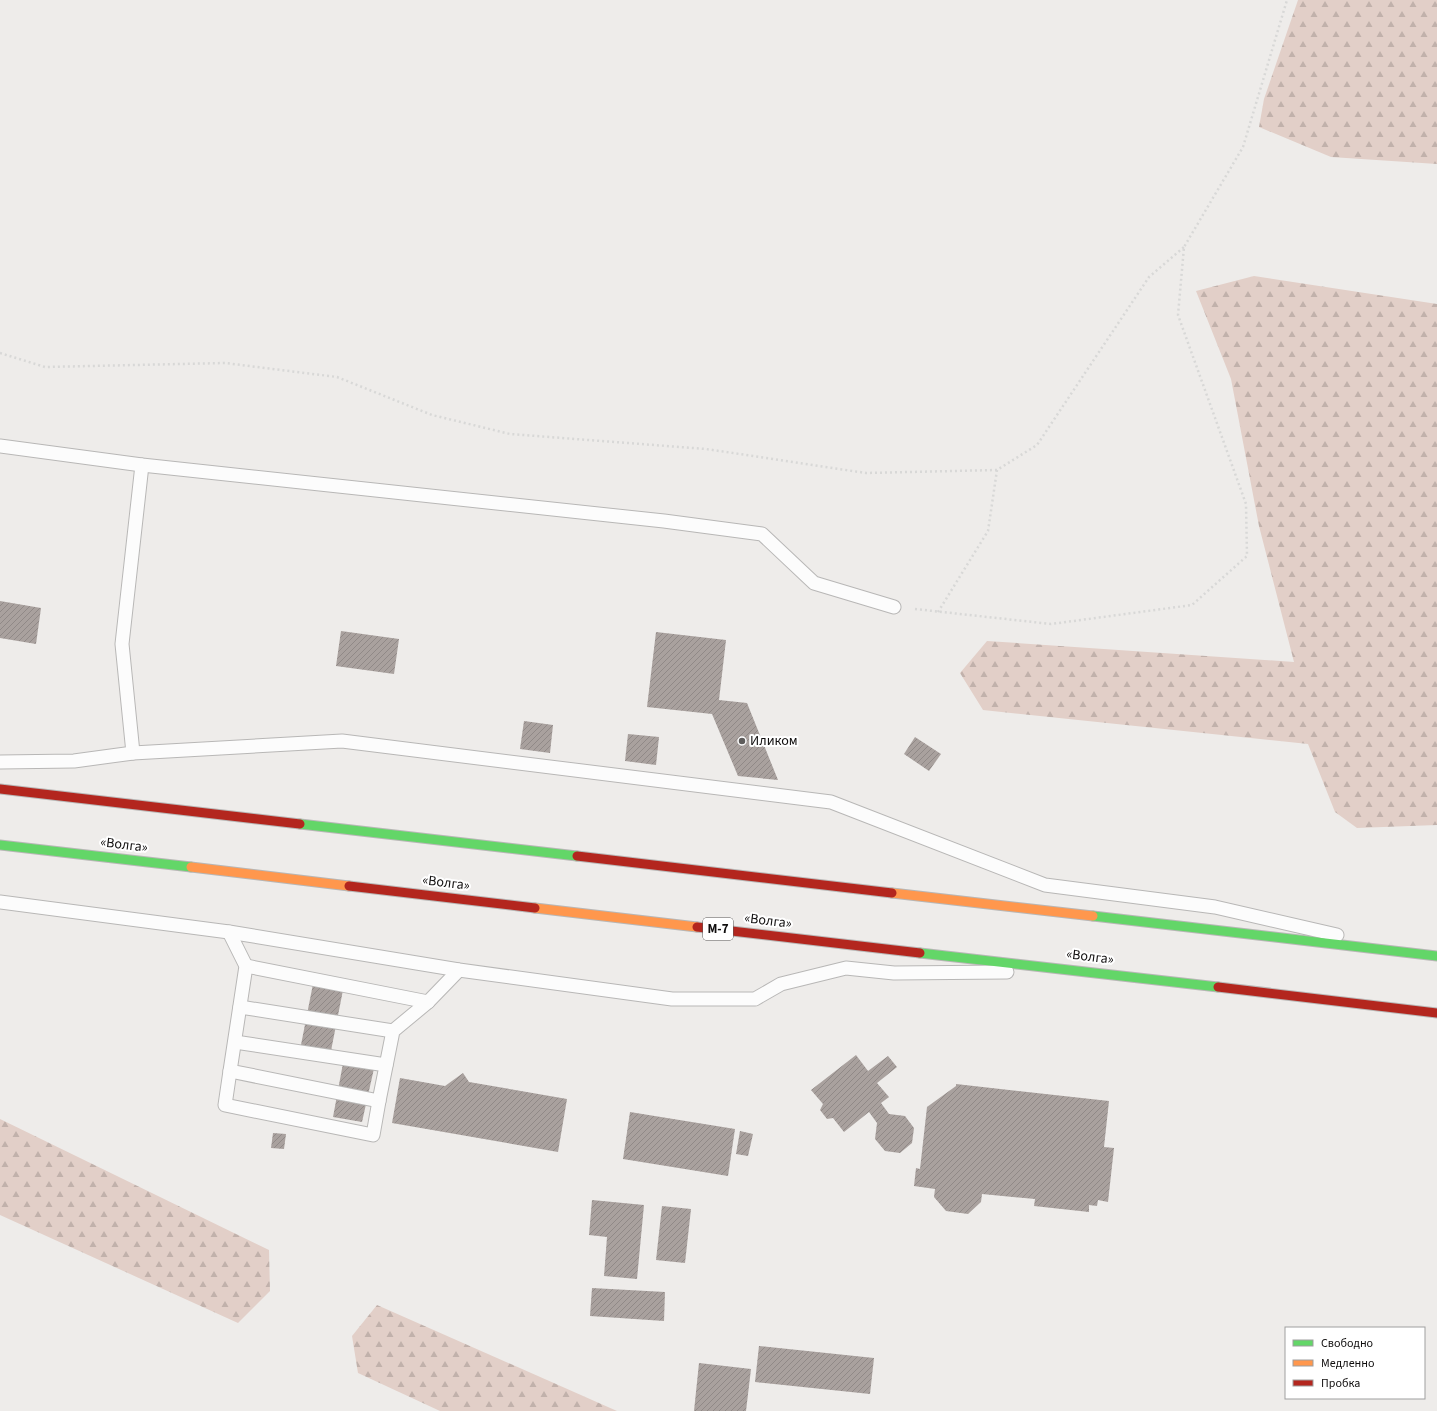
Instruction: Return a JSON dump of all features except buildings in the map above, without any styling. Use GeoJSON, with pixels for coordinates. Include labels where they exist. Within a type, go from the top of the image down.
{"type":"FeatureCollection","features":[{"type":"Feature","properties":{"kind":"highway"},"geometry":{"type":"LineString","coordinates":[[0,789],[1437,956]]}},
{"type":"Feature","properties":{"kind":"highway","name":"«Волга»"},"geometry":{"type":"LineString","coordinates":[[0,845],[1082,970],[1437,1013]]}},
{"type":"Feature","properties":{"kind":"lane"},"geometry":{"type":"LineString","coordinates":[[0,446],[142,465],[664,521],[762,534],[814,583],[894,607]]}},
{"type":"Feature","properties":{"kind":"lane"},"geometry":{"type":"LineString","coordinates":[[133,753],[122,644],[142,465]]}},
{"type":"Feature","properties":{"kind":"lane"},"geometry":{"type":"LineString","coordinates":[[0,762],[74,761],[133,753],[342,741],[831,802],[1045,886],[1215,907],[1419,954]]}},
{"type":"Feature","properties":{"kind":"lane"},"geometry":{"type":"LineString","coordinates":[[0,902],[229,932],[459,970],[672,999],[755,999],[780,984],[846,968],[894,973],[1082,970]]}},
{"type":"Feature","properties":{"kind":"lane"},"geometry":{"type":"LineString","coordinates":[[229,932],[246,966],[225,1105],[372,1135],[393,1031],[428,1002],[459,970]]}},
{"type":"Feature","properties":{"kind":"lane"},"geometry":{"type":"LineString","coordinates":[[246,966],[428,1002]]}},
{"type":"Feature","properties":{"kind":"lane"},"geometry":{"type":"LineString","coordinates":[[240,1007],[393,1031]]}},
{"type":"Feature","properties":{"kind":"lane"},"geometry":{"type":"LineString","coordinates":[[235,1042],[386,1065]]}},
{"type":"Feature","properties":{"kind":"lane"},"geometry":{"type":"LineString","coordinates":[[230,1071],[379,1101]]}},
{"type":"Feature","properties":{"kind":"path"},"geometry":{"type":"LineString","coordinates":[[0,353],[46,367],[225,363],[337,377],[432,415],[510,434],[706,449],[866,473],[997,470],[1036,445],[1149,277],[1184,247],[1243,147],[1287,0]]}},
{"type":"Feature","properties":{"kind":"path"},"geometry":{"type":"LineString","coordinates":[[894,607],[1051,624],[1192,605],[1247,556],[1246,504],[1178,315],[1184,247]]}},
{"type":"Feature","properties":{"kind":"path"},"geometry":{"type":"LineString","coordinates":[[938,612],[988,531],[997,470]]}},
{"type":"Feature","properties":{"kind":"green space"},"geometry":{"type":"Polygon","coordinates":[[[1298,0],[1437,0],[1437,164],[1331,157],[1259,127],[1264,99],[1298,0]]]}},
{"type":"Feature","properties":{"kind":"green space"},"geometry":{"type":"Polygon","coordinates":[[[1254,276],[1437,304],[1437,825],[1357,828],[1335,812],[1308,744],[983,710],[960,673],[987,641],[1294,662],[1259,526],[1231,379],[1196,291],[1254,276]]]}},
{"type":"Feature","properties":{"kind":"green space"},"geometry":{"type":"Polygon","coordinates":[[[0,1119],[269,1250],[270,1291],[238,1323],[0,1215],[0,1119]]]}},
{"type":"Feature","properties":{"kind":"green space"},"geometry":{"type":"Polygon","coordinates":[[[377,1305],[617,1411],[440,1411],[358,1373],[352,1336],[377,1305]]]}},
{"type":"Feature","properties":{"kind":"traffic: fast"},"geometry":{"type":"LineString","coordinates":[[300,824],[577,856]]}},
{"type":"Feature","properties":{"kind":"traffic: fast"},"geometry":{"type":"LineString","coordinates":[[0,845],[191,867]]}},
{"type":"Feature","properties":{"kind":"traffic: fast"},"geometry":{"type":"LineString","coordinates":[[1093,916],[1437,956]]}},
{"type":"Feature","properties":{"kind":"traffic: fast"},"geometry":{"type":"LineString","coordinates":[[920,953],[1218,987]]}},
{"type":"Feature","properties":{"kind":"traffic: slow"},"geometry":{"type":"LineString","coordinates":[[191,867],[349,886]]}},
{"type":"Feature","properties":{"kind":"traffic: slow"},"geometry":{"type":"LineString","coordinates":[[892,893],[1093,916]]}},
{"type":"Feature","properties":{"kind":"traffic: slow"},"geometry":{"type":"LineString","coordinates":[[535,908],[697,927]]}},
{"type":"Feature","properties":{"kind":"traffic: jam"},"geometry":{"type":"LineString","coordinates":[[0,789],[300,824]]}},
{"type":"Feature","properties":{"kind":"traffic: jam"},"geometry":{"type":"LineString","coordinates":[[577,856],[892,893]]}},
{"type":"Feature","properties":{"kind":"traffic: jam"},"geometry":{"type":"LineString","coordinates":[[349,886],[535,908]]}},
{"type":"Feature","properties":{"kind":"traffic: jam"},"geometry":{"type":"LineString","coordinates":[[697,927],[920,953]]}},
{"type":"Feature","properties":{"kind":"traffic: jam"},"geometry":{"type":"LineString","coordinates":[[1218,987],[1437,1013]]}},
{"type":"Feature","properties":{"kind":"place","name":"Иликом"},"geometry":{"type":"Point","coordinates":[742,741]}}]}
